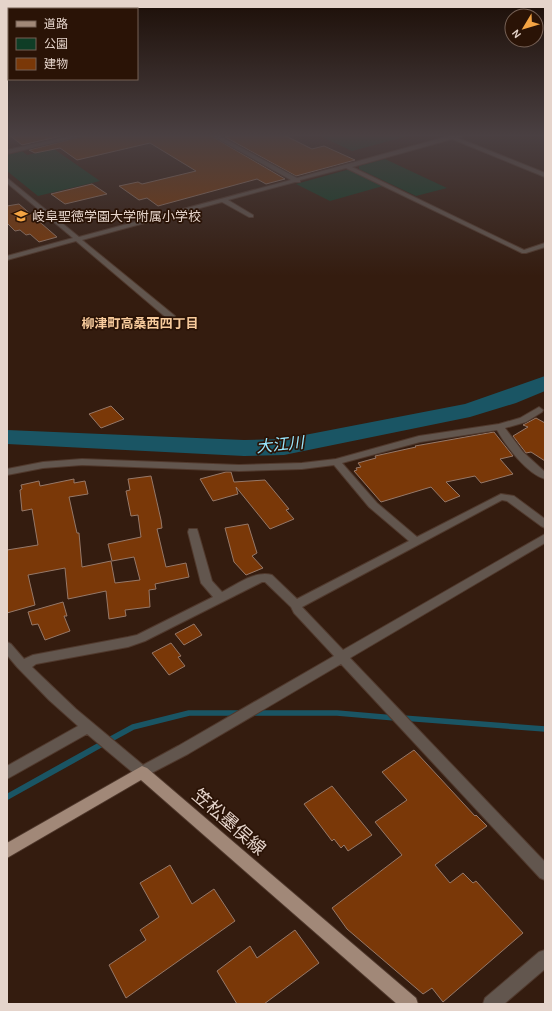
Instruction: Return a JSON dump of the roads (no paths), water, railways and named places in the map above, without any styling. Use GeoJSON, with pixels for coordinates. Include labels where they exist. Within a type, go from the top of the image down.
{"type":"FeatureCollection","features":[{"type":"Feature","properties":{"kind":"main road"},"geometry":{"type":"LineString","coordinates":[[7,851],[142,772]]}},
{"type":"Feature","properties":{"kind":"main road","name":"笠松墨俣線"},"geometry":{"type":"LineString","coordinates":[[142,772],[410,1004]]}},
{"type":"Feature","properties":{"kind":"street"},"geometry":{"type":"LineString","coordinates":[[8,181],[172,318]]}},
{"type":"Feature","properties":{"kind":"street"},"geometry":{"type":"LineString","coordinates":[[7,258],[297,181]]}},
{"type":"Feature","properties":{"kind":"street"},"geometry":{"type":"LineString","coordinates":[[377,181],[524,252],[545,245]]}},
{"type":"Feature","properties":{"kind":"street"},"geometry":{"type":"LineString","coordinates":[[225,201],[251,216]]}},
{"type":"Feature","properties":{"kind":"street"},"geometry":{"type":"LineString","coordinates":[[7,472],[43,465],[82,462],[239,468],[302,466],[336,462],[419,439],[500,427],[523,420],[539,410]]}},
{"type":"Feature","properties":{"kind":"street"},"geometry":{"type":"LineString","coordinates":[[500,427],[504,435],[534,469],[545,476]]}},
{"type":"Feature","properties":{"kind":"street"},"geometry":{"type":"LineString","coordinates":[[336,462],[374,505],[416,541]]}},
{"type":"Feature","properties":{"kind":"street"},"geometry":{"type":"LineString","coordinates":[[296,605],[501,497],[510,498],[545,524]]}},
{"type":"Feature","properties":{"kind":"street"},"geometry":{"type":"LineString","coordinates":[[194,532],[207,583],[220,598]]}},
{"type":"Feature","properties":{"kind":"street"},"geometry":{"type":"LineString","coordinates":[[7,646],[23,666],[89,727],[142,772],[183,750],[545,538]]}},
{"type":"Feature","properties":{"kind":"street"},"geometry":{"type":"LineString","coordinates":[[23,666],[33,660],[128,642],[141,638],[260,578],[268,578],[296,605],[298,610],[545,873]]}},
{"type":"Feature","properties":{"kind":"street"},"geometry":{"type":"LineString","coordinates":[[7,773],[89,727]]}},
{"type":"Feature","properties":{"kind":"street"},"geometry":{"type":"LineString","coordinates":[[491,1004],[545,958]]}},
{"type":"Feature","properties":{"kind":"waterway","name":"大江川"},"geometry":{"type":"LineString","coordinates":[[7,437],[244,448],[284,447],[470,410],[508,398],[545,383]]}},
{"type":"Feature","properties":{"kind":"waterway"},"geometry":{"type":"LineString","coordinates":[[100,745],[133,727],[189,713],[240,713]]}},
{"type":"Feature","properties":{"kind":"waterway"},"geometry":{"type":"LineString","coordinates":[[253,713],[337,713],[395,718]]}},
{"type":"Feature","properties":{"kind":"waterway"},"geometry":{"type":"LineString","coordinates":[[403,718],[545,729]]}},
{"type":"Feature","properties":{"kind":"waterway"},"geometry":{"type":"LineString","coordinates":[[7,797],[102,744]]}},
{"type":"Feature","properties":{"kind":"place","name":"岐阜聖徳学園大学附属小学校"},"geometry":{"type":"Point","coordinates":[21,216]}},
{"type":"Feature","properties":{"kind":"district","name":"柳津町高桑西四丁目"},"geometry":{"type":"Point","coordinates":[140,323]}}]}
